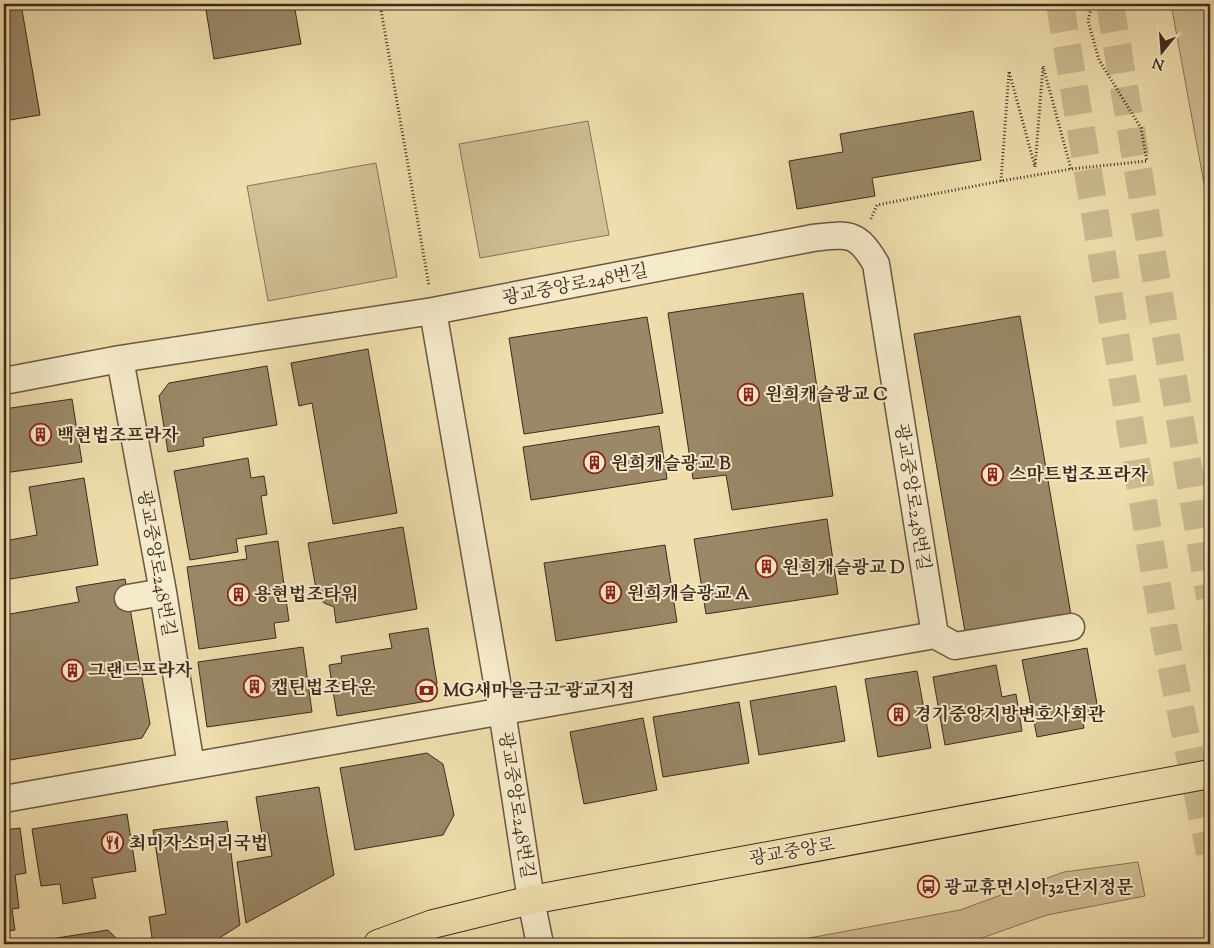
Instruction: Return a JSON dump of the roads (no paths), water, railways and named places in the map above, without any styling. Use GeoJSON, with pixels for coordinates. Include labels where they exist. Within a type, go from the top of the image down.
{"type":"FeatureCollection","features":[{"type":"Feature","properties":{"kind":"main road","name":"광교중앙로"},"geometry":{"type":"LineString","coordinates":[[378,944],[432,924],[531,900],[1210,774]]}},
{"type":"Feature","properties":{"kind":"street","name":"광교중앙로248번길"},"geometry":{"type":"LineString","coordinates":[[4,381],[120,359],[433,311],[813,238],[850,236],[861,243],[876,264],[935,635],[4,799]]}},
{"type":"Feature","properties":{"kind":"street","name":"광교중앙로248번길"},"geometry":{"type":"LineString","coordinates":[[433,311],[502,711],[531,900],[540,944]]}},
{"type":"Feature","properties":{"kind":"street","name":"광교중앙로248번길"},"geometry":{"type":"LineString","coordinates":[[120,359],[163,592],[191,766]]}},
{"type":"Feature","properties":{"kind":"street"},"geometry":{"type":"LineString","coordinates":[[128,598],[163,592]]}},
{"type":"Feature","properties":{"kind":"street"},"geometry":{"type":"LineString","coordinates":[[935,635],[955,646],[1071,627]]}},
{"type":"Feature","properties":{"kind":"tunnel"},"geometry":{"type":"LineString","coordinates":[[1060,4],[1166,640],[1210,853]]}},
{"type":"Feature","properties":{"kind":"tunnel"},"geometry":{"type":"LineString","coordinates":[[1110,4],[1210,598]]}},
{"type":"Feature","properties":{"kind":"place","name":"원희캐슬광교 C"},"geometry":{"type":"Point","coordinates":[749,394]}},
{"type":"Feature","properties":{"kind":"place","name":"백현법조프라자"},"geometry":{"type":"Point","coordinates":[41,435]}},
{"type":"Feature","properties":{"kind":"place","name":"원희캐슬광교 B"},"geometry":{"type":"Point","coordinates":[595,463]}},
{"type":"Feature","properties":{"kind":"place","name":"스마트법조프라자"},"geometry":{"type":"Point","coordinates":[993,474]}},
{"type":"Feature","properties":{"kind":"place","name":"원희캐슬광교 D"},"geometry":{"type":"Point","coordinates":[766,567]}},
{"type":"Feature","properties":{"kind":"place","name":"원희캐슬광교 A"},"geometry":{"type":"Point","coordinates":[611,593]}},
{"type":"Feature","properties":{"kind":"place","name":"용현법조타워"},"geometry":{"type":"Point","coordinates":[238,594]}},
{"type":"Feature","properties":{"kind":"place","name":"그랜드프라자"},"geometry":{"type":"Point","coordinates":[72,670]}},
{"type":"Feature","properties":{"kind":"place","name":"캡틴법조타운"},"geometry":{"type":"Point","coordinates":[255,687]}},
{"type":"Feature","properties":{"kind":"place","name":"MG새마을금고 광교지점"},"geometry":{"type":"Point","coordinates":[427,690]}},
{"type":"Feature","properties":{"kind":"place","name":"경기중앙지방변호사회관"},"geometry":{"type":"Point","coordinates":[898,714]}},
{"type":"Feature","properties":{"kind":"place","name":"최미자소머리국법"},"geometry":{"type":"Point","coordinates":[113,843]}},
{"type":"Feature","properties":{"kind":"place","name":"광교휴먼시아32단지정문"},"geometry":{"type":"Point","coordinates":[928,887]}}]}
